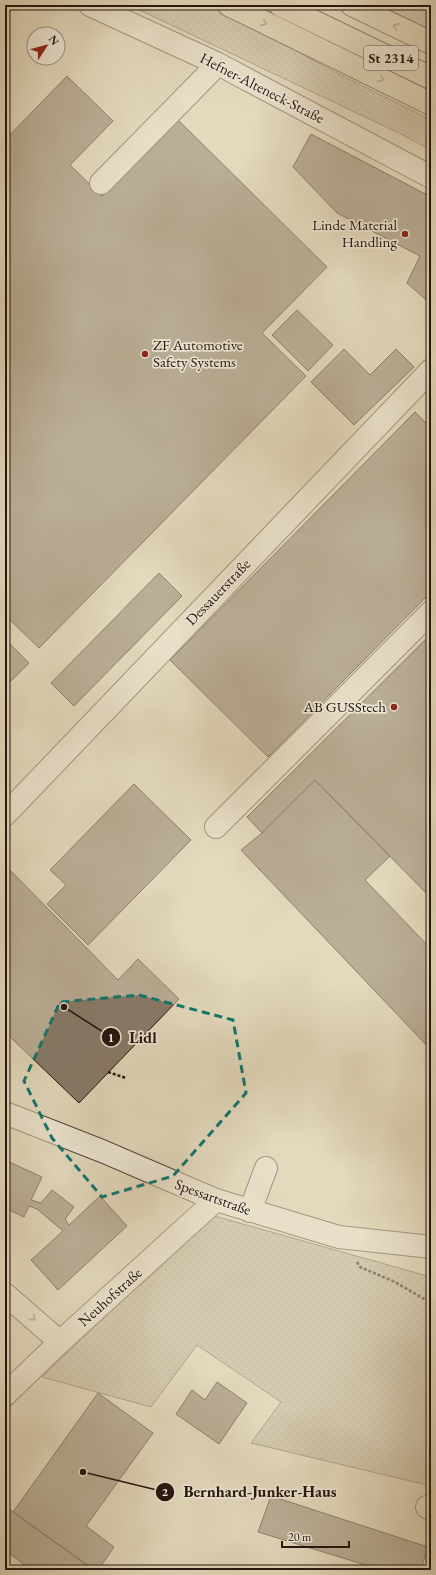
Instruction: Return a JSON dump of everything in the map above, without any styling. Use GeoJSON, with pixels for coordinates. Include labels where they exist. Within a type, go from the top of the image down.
{"type":"FeatureCollection","features":[{"type":"Feature","properties":{"kind":"highway"},"geometry":{"type":"LineString","coordinates":[[229,5],[431,104]]}},
{"type":"Feature","properties":{"kind":"highway","name":"St 2314"},"geometry":{"type":"LineString","coordinates":[[280,5],[431,78]]}},
{"type":"Feature","properties":{"kind":"highway","name":"St 2314"},"geometry":{"type":"LineString","coordinates":[[296,5],[350,38]]}},
{"type":"Feature","properties":{"kind":"highway"},"geometry":{"type":"LineString","coordinates":[[352,5],[431,43]]}},
{"type":"Feature","properties":{"kind":"street","name":"Hefner-Alteneck-Straße"},"geometry":{"type":"LineString","coordinates":[[90,5],[218,64],[431,177]]}},
{"type":"Feature","properties":{"kind":"street"},"geometry":{"type":"LineString","coordinates":[[101,183],[218,64]]}},
{"type":"Feature","properties":{"kind":"street","name":"Dessauerstraße"},"geometry":{"type":"LineString","coordinates":[[5,815],[431,370]]}},
{"type":"Feature","properties":{"kind":"street"},"geometry":{"type":"LineString","coordinates":[[216,827],[431,612]]}},
{"type":"Feature","properties":{"kind":"street","name":"Spessartstraße"},"geometry":{"type":"LineString","coordinates":[[5,1113],[102,1151],[216,1200],[250,1211],[339,1237],[431,1247]]}},
{"type":"Feature","properties":{"kind":"street"},"geometry":{"type":"LineString","coordinates":[[250,1211],[266,1168]]}},
{"type":"Feature","properties":{"kind":"street","name":"Neuhofstraße"},"geometry":{"type":"LineString","coordinates":[[5,1395],[60,1342],[216,1200]]}},
{"type":"Feature","properties":{"kind":"street"},"geometry":{"type":"LineString","coordinates":[[5,1294],[60,1342]]}},
{"type":"Feature","properties":{"kind":"path"},"geometry":{"type":"LineString","coordinates":[[108,1072],[126,1078]]}},
{"type":"Feature","properties":{"kind":"path"},"geometry":{"type":"LineString","coordinates":[[339,1237],[360,1267],[395,1282],[431,1303]]}},
{"type":"Feature","properties":{"kind":"highlighted area"},"geometry":{"type":"Polygon","coordinates":[[[139,995],[233,1020],[246,1093],[173,1176],[102,1197],[52,1138],[24,1081],[60,1002],[139,995]]]}},
{"type":"Feature","properties":{"kind":"shaded area"},"geometry":{"type":"Polygon","coordinates":[[[129,5],[213,5],[335,72],[431,120],[431,150],[403,135],[129,5]]]}},
{"type":"Feature","properties":{"kind":"shaded area"},"geometry":{"type":"Polygon","coordinates":[[[380,5],[428,5],[431,7],[431,32],[380,5]]]}},
{"type":"Feature","properties":{"kind":"shaded area"},"geometry":{"type":"Polygon","coordinates":[[[211,1215],[431,1277],[431,1486],[251,1443],[281,1402],[197,1345],[151,1407],[42,1377],[211,1215]]]}},
{"type":"Feature","properties":{"kind":"building","name":"ZF Automotive Safety Systems"},"geometry":{"type":"Polygon","coordinates":[[[67,76],[113,121],[70,165],[102,196],[177,119],[327,267],[262,333],[306,376],[39,648],[5,615],[5,140],[67,76]]]}},
{"type":"Feature","properties":{"kind":"building","name":"Linde Material Handling"},"geometry":{"type":"Polygon","coordinates":[[[311,134],[431,197],[431,304],[407,283],[420,256],[337,213],[293,167],[311,134]]]}},
{"type":"Feature","properties":{"kind":"building"},"geometry":{"type":"Polygon","coordinates":[[[297,310],[333,345],[308,371],[272,335],[297,310]]]}},
{"type":"Feature","properties":{"kind":"building"},"geometry":{"type":"Polygon","coordinates":[[[344,349],[370,375],[396,349],[414,367],[354,425],[311,382],[344,349]]]}},
{"type":"Feature","properties":{"kind":"building"},"geometry":{"type":"Polygon","coordinates":[[[415,412],[431,428],[431,592],[268,757],[170,660],[415,412]]]}},
{"type":"Feature","properties":{"kind":"building"},"geometry":{"type":"Polygon","coordinates":[[[159,573],[182,596],[74,706],[51,683],[159,573]]]}},
{"type":"Feature","properties":{"kind":"building","name":"AB GUSStech"},"geometry":{"type":"Polygon","coordinates":[[[431,634],[431,898],[315,780],[262,833],[247,817],[431,634]]]}},
{"type":"Feature","properties":{"kind":"building"},"geometry":{"type":"Polygon","coordinates":[[[5,639],[29,663],[5,687],[5,639]]]}},
{"type":"Feature","properties":{"kind":"building"},"geometry":{"type":"Polygon","coordinates":[[[315,780],[390,856],[365,880],[431,949],[431,1050],[241,850],[262,833],[315,780]]]}},
{"type":"Feature","properties":{"kind":"building"},"geometry":{"type":"Polygon","coordinates":[[[134,784],[191,840],[88,945],[47,904],[66,885],[50,870],[134,784]]]}},
{"type":"Feature","properties":{"kind":"building"},"geometry":{"type":"Polygon","coordinates":[[[5,865],[118,980],[138,959],[179,999],[79,1103],[5,1032],[5,865]]]}},
{"type":"Feature","properties":{"kind":"building"},"geometry":{"type":"Polygon","coordinates":[[[5,1160],[42,1177],[31,1200],[41,1203],[52,1190],[74,1207],[65,1219],[69,1225],[100,1196],[127,1226],[58,1290],[31,1260],[63,1231],[37,1209],[29,1206],[24,1217],[5,1208],[5,1160]]]}},
{"type":"Feature","properties":{"kind":"building"},"geometry":{"type":"Polygon","coordinates":[[[217,1382],[247,1403],[219,1444],[176,1414],[192,1390],[205,1400],[217,1382]]]}},
{"type":"Feature","properties":{"kind":"building"},"geometry":{"type":"Polygon","coordinates":[[[98,1393],[153,1433],[86,1526],[114,1547],[98,1570],[94,1570],[13,1512],[98,1393]]]}},
{"type":"Feature","properties":{"kind":"building"},"geometry":{"type":"Polygon","coordinates":[[[271,1496],[428,1547],[422,1566],[431,1568],[431,1570],[382,1570],[258,1532],[271,1496]]]}},
{"type":"Feature","properties":{"kind":"building"},"geometry":{"type":"Polygon","coordinates":[[[5,1506],[94,1570],[25,1570],[27,1567],[5,1550],[5,1506]]]}},
{"type":"Feature","properties":{"kind":"place","name":"Linde Material Handling"},"geometry":{"type":"Point","coordinates":[405,234]}},
{"type":"Feature","properties":{"kind":"place","name":"ZF Automotive Safety Systems"},"geometry":{"type":"Point","coordinates":[145,354]}},
{"type":"Feature","properties":{"kind":"place","name":"AB GUSStech"},"geometry":{"type":"Point","coordinates":[394,707]}},
{"type":"Feature","properties":{"kind":"place","name":"Lidl"},"geometry":{"type":"Point","coordinates":[64,1007]}},
{"type":"Feature","properties":{"kind":"place","name":"Bernhard-Junker-Haus"},"geometry":{"type":"Point","coordinates":[83,1472]}}]}
